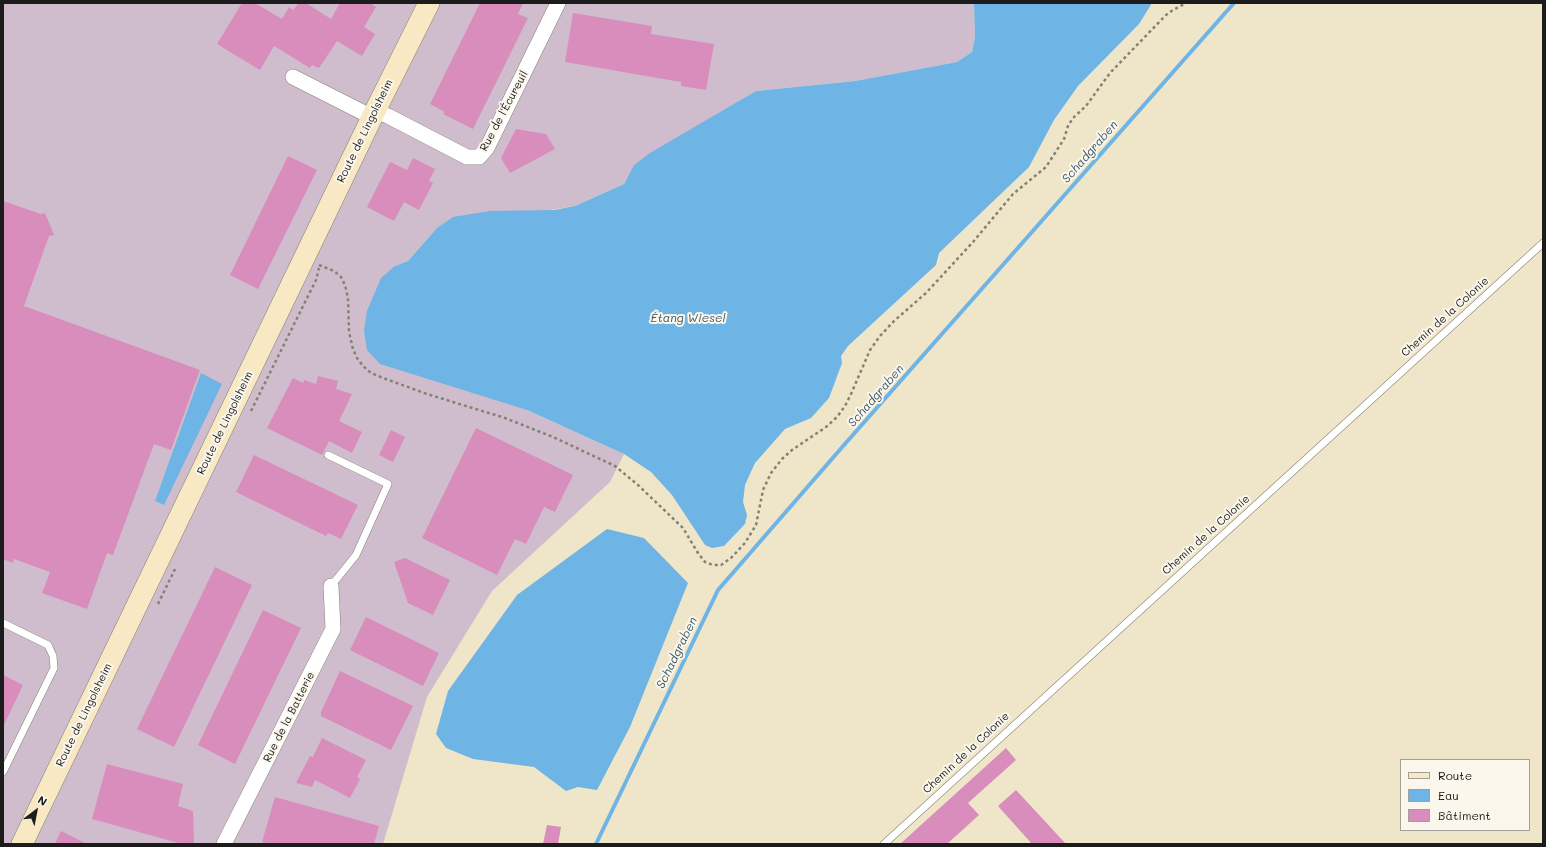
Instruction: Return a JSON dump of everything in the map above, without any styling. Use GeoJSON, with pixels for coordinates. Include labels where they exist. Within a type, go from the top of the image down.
{"type":"FeatureCollection","features":[{"type":"Feature","properties":{"kind":"main road","name":"Route de Lingolsheim"},"geometry":{"type":"LineString","coordinates":[[22,844],[373,114],[429,3]]}},
{"type":"Feature","properties":{"kind":"street","name":"Rue de l'Écureuil"},"geometry":{"type":"LineString","coordinates":[[373,114],[388,116],[467,157],[479,158],[487,148],[558,3]]}},
{"type":"Feature","properties":{"kind":"street"},"geometry":{"type":"LineString","coordinates":[[293,77],[373,114]]}},
{"type":"Feature","properties":{"kind":"street","name":"Rue de la Batterie"},"geometry":{"type":"LineString","coordinates":[[224,844],[333,629],[331,586]]}},
{"type":"Feature","properties":{"kind":"lane","name":"Chemin de la Colonie"},"geometry":{"type":"LineString","coordinates":[[884,844],[1543,243]]}},
{"type":"Feature","properties":{"kind":"lane"},"geometry":{"type":"LineString","coordinates":[[328,455],[388,484],[356,555],[331,586]]}},
{"type":"Feature","properties":{"kind":"lane"},"geometry":{"type":"LineString","coordinates":[[3,623],[48,645],[53,656],[54,668],[3,772]]}},
{"type":"Feature","properties":{"kind":"path"},"geometry":{"type":"LineString","coordinates":[[304,258],[334,271],[341,277],[345,285],[348,298],[349,332],[353,349],[357,358],[371,373],[427,394],[505,418],[553,437],[615,466],[638,484],[683,528],[698,554],[705,562],[713,565],[721,565],[732,558],[745,543],[756,525],[763,490],[771,473],[782,459],[792,450],[826,428],[837,417],[851,394],[870,350],[880,336],[894,321],[926,293],[973,242],[1013,194],[1046,167],[1064,139],[1068,126],[1073,118],[1086,106],[1110,72],[1166,15],[1186,3]]}},
{"type":"Feature","properties":{"kind":"shaded area"},"geometry":{"type":"Polygon","coordinates":[[[3,3],[974,3],[975,37],[972,52],[957,62],[855,81],[756,91],[634,165],[624,184],[575,206],[437,228],[408,261],[395,266],[527,410],[624,454],[610,482],[492,591],[427,697],[383,844],[3,844],[3,3]]]}},
{"type":"Feature","properties":{"kind":"water","name":"Étang Wiesel"},"geometry":{"type":"Polygon","coordinates":[[[974,3],[1152,3],[1139,24],[1078,86],[1054,120],[1029,167],[939,253],[936,265],[848,346],[841,356],[842,363],[829,398],[811,418],[785,429],[755,463],[745,485],[743,502],[747,515],[745,524],[724,546],[712,548],[705,545],[672,495],[651,472],[624,454],[527,410],[380,364],[367,350],[364,331],[367,311],[381,278],[395,266],[408,261],[437,228],[453,217],[490,211],[554,210],[575,206],[624,184],[634,165],[650,153],[756,91],[855,81],[957,62],[972,52],[975,37],[974,3]]]}},
{"type":"Feature","properties":{"kind":"water"},"geometry":{"type":"Polygon","coordinates":[[[201,373],[222,384],[164,505],[155,501],[201,373]]]}},
{"type":"Feature","properties":{"kind":"water"},"geometry":{"type":"Polygon","coordinates":[[[607,529],[644,538],[688,583],[630,727],[597,790],[578,787],[566,791],[534,767],[473,759],[446,748],[436,734],[448,691],[517,595],[607,529]]]}},
{"type":"Feature","properties":{"kind":"building"},"geometry":{"type":"Polygon","coordinates":[[[242,3],[255,3],[282,19],[289,7],[293,10],[299,3],[306,3],[331,19],[340,3],[370,3],[376,7],[364,27],[375,34],[362,56],[337,41],[319,68],[312,65],[310,68],[274,46],[260,70],[217,44],[242,3]]]}},
{"type":"Feature","properties":{"kind":"building"},"geometry":{"type":"Polygon","coordinates":[[[480,3],[523,3],[518,14],[528,18],[473,129],[443,114],[445,112],[430,104],[480,3]]]}},
{"type":"Feature","properties":{"kind":"building"},"geometry":{"type":"Polygon","coordinates":[[[573,13],[652,26],[651,34],[714,44],[706,90],[681,86],[681,82],[565,62],[573,13]]]}},
{"type":"Feature","properties":{"kind":"building"},"geometry":{"type":"Polygon","coordinates":[[[516,129],[546,134],[555,149],[510,173],[501,158],[516,129]]]}},
{"type":"Feature","properties":{"kind":"building"},"geometry":{"type":"Polygon","coordinates":[[[288,156],[317,170],[258,289],[230,275],[288,156]]]}},
{"type":"Feature","properties":{"kind":"building"},"geometry":{"type":"Polygon","coordinates":[[[413,158],[435,169],[429,181],[433,183],[419,210],[404,202],[394,221],[367,207],[390,162],[407,170],[413,158]]]}},
{"type":"Feature","properties":{"kind":"building"},"geometry":{"type":"Polygon","coordinates":[[[3,201],[41,214],[45,213],[54,235],[49,236],[24,306],[200,370],[171,450],[154,444],[113,555],[107,553],[87,609],[42,593],[50,572],[14,559],[13,563],[3,559],[3,201]]]}},
{"type":"Feature","properties":{"kind":"building"},"geometry":{"type":"Polygon","coordinates":[[[318,376],[338,381],[336,389],[352,394],[339,421],[362,432],[352,453],[329,441],[322,455],[267,428],[293,378],[303,383],[304,380],[316,384],[318,376]]]}},
{"type":"Feature","properties":{"kind":"building"},"geometry":{"type":"Polygon","coordinates":[[[476,428],[573,475],[555,512],[544,507],[526,544],[515,539],[497,575],[422,538],[476,428]]]}},
{"type":"Feature","properties":{"kind":"building"},"geometry":{"type":"Polygon","coordinates":[[[391,430],[405,437],[393,462],[379,455],[391,430]]]}},
{"type":"Feature","properties":{"kind":"building"},"geometry":{"type":"Polygon","coordinates":[[[254,455],[358,505],[341,539],[328,533],[326,536],[236,492],[254,455]]]}},
{"type":"Feature","properties":{"kind":"building"},"geometry":{"type":"Polygon","coordinates":[[[405,558],[450,580],[433,615],[408,603],[394,562],[405,558]]]}},
{"type":"Feature","properties":{"kind":"building"},"geometry":{"type":"Polygon","coordinates":[[[215,567],[252,585],[174,747],[137,729],[215,567]]]}},
{"type":"Feature","properties":{"kind":"building"},"geometry":{"type":"Polygon","coordinates":[[[263,610],[301,628],[235,764],[198,745],[263,610]]]}},
{"type":"Feature","properties":{"kind":"building"},"geometry":{"type":"Polygon","coordinates":[[[366,617],[439,653],[423,686],[350,650],[366,617]]]}},
{"type":"Feature","properties":{"kind":"building"},"geometry":{"type":"Polygon","coordinates":[[[340,671],[413,706],[391,750],[321,716],[321,712],[340,671]]]}},
{"type":"Feature","properties":{"kind":"building"},"geometry":{"type":"Polygon","coordinates":[[[3,675],[23,685],[3,727],[3,675]]]}},
{"type":"Feature","properties":{"kind":"building"},"geometry":{"type":"Polygon","coordinates":[[[322,738],[366,760],[357,777],[360,779],[350,798],[315,780],[312,787],[296,783],[310,756],[313,757],[322,738]]]}},
{"type":"Feature","properties":{"kind":"building"},"geometry":{"type":"Polygon","coordinates":[[[1006,748],[1016,760],[968,803],[979,815],[947,844],[900,844],[1006,748]]]}},
{"type":"Feature","properties":{"kind":"building"},"geometry":{"type":"Polygon","coordinates":[[[107,764],[183,784],[178,806],[193,811],[194,844],[182,844],[92,819],[107,764]]]}},
{"type":"Feature","properties":{"kind":"building"},"geometry":{"type":"Polygon","coordinates":[[[1016,790],[1066,844],[1032,844],[998,806],[1016,790]]]}},
{"type":"Feature","properties":{"kind":"building"},"geometry":{"type":"Polygon","coordinates":[[[275,797],[379,826],[374,844],[269,844],[262,842],[275,797]]]}},
{"type":"Feature","properties":{"kind":"building"},"geometry":{"type":"Polygon","coordinates":[[[547,825],[561,827],[558,844],[543,844],[547,825]]]}},
{"type":"Feature","properties":{"kind":"building"},"geometry":{"type":"Polygon","coordinates":[[[61,831],[87,844],[55,844],[61,831]]]}},
{"type":"Feature","properties":{"kind":"waterway","name":"Schadgraben"},"geometry":{"type":"LineString","coordinates":[[596,844],[718,590],[1234,3]]}}]}
